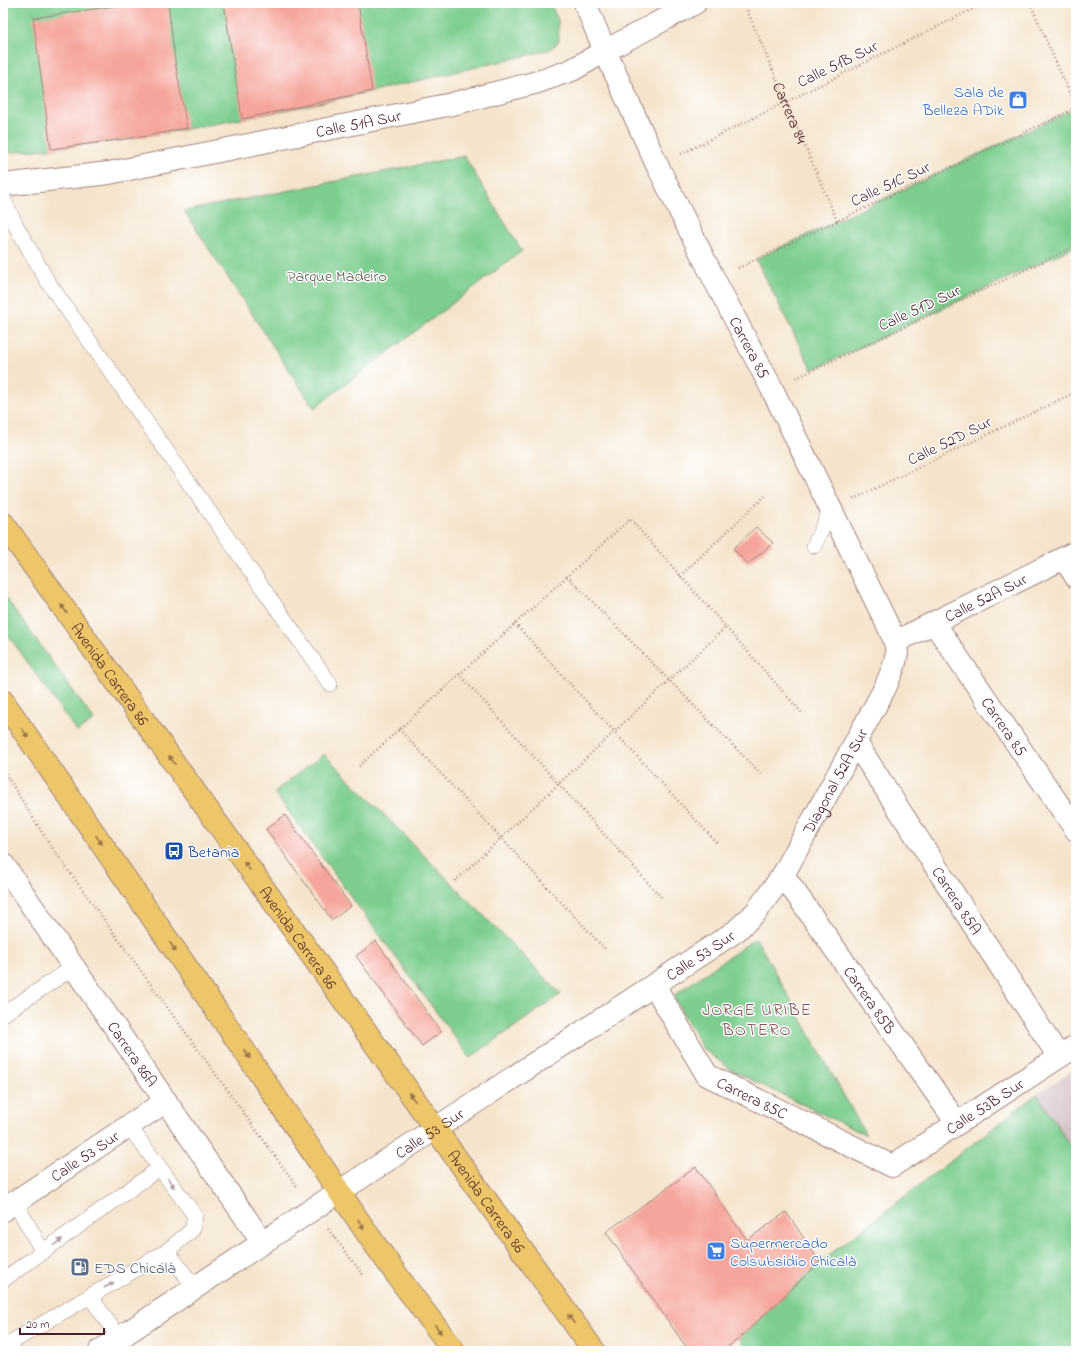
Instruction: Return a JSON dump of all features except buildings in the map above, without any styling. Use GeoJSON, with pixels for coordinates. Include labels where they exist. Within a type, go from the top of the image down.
{"type":"FeatureCollection","features":[{"type":"Feature","properties":{"kind":"main road","name":"Avenida Carrera 86"},"geometry":{"type":"LineString","coordinates":[[3,523],[594,1351]]}},
{"type":"Feature","properties":{"kind":"main road"},"geometry":{"type":"LineString","coordinates":[[3,701],[243,1049],[339,1192],[404,1284],[454,1351]]}},
{"type":"Feature","properties":{"kind":"street"},"geometry":{"type":"LineString","coordinates":[[585,3],[605,51]]}},
{"type":"Feature","properties":{"kind":"street","name":"Calle 51A Sur"},"geometry":{"type":"LineString","coordinates":[[3,185],[110,173],[452,104],[538,82],[572,70],[695,3]]}},
{"type":"Feature","properties":{"kind":"street","name":"Carrera 85"},"geometry":{"type":"LineString","coordinates":[[605,51],[657,165],[714,279],[772,389],[895,642]]}},
{"type":"Feature","properties":{"kind":"street"},"geometry":{"type":"LineString","coordinates":[[1070,555],[1076,577]]}},
{"type":"Feature","properties":{"kind":"street","name":"Calle 52A Sur"},"geometry":{"type":"LineString","coordinates":[[895,642],[1070,555]]}},
{"type":"Feature","properties":{"kind":"street","name":"Carrera 85"},"geometry":{"type":"LineString","coordinates":[[934,623],[1076,830]]}},
{"type":"Feature","properties":{"kind":"street","name":"Diagonal 52A Sur"},"geometry":{"type":"LineString","coordinates":[[756,912],[783,875],[885,688],[894,666],[897,653],[895,642]]}},
{"type":"Feature","properties":{"kind":"street","name":"Carrera 85A"},"geometry":{"type":"LineString","coordinates":[[856,743],[1068,1051]]}},
{"type":"Feature","properties":{"kind":"street","name":"Carrera 86A"},"geometry":{"type":"LineString","coordinates":[[5,871],[74,967],[263,1243]]}},
{"type":"Feature","properties":{"kind":"street","name":"Carrera 85B"},"geometry":{"type":"LineString","coordinates":[[783,875],[957,1123]]}},
{"type":"Feature","properties":{"kind":"street","name":"Calle 53 Sur"},"geometry":{"type":"LineString","coordinates":[[100,1351],[736,931],[756,912]]}},
{"type":"Feature","properties":{"kind":"street","name":"Carrera 85C"},"geometry":{"type":"LineString","coordinates":[[654,985],[707,1075],[892,1166]]}},
{"type":"Feature","properties":{"kind":"street","name":"Calle 53B Sur"},"geometry":{"type":"LineString","coordinates":[[892,1166],[1068,1051]]}},
{"type":"Feature","properties":{"kind":"street","name":"Calle 53 Sur"},"geometry":{"type":"LineString","coordinates":[[9,1206],[166,1101]]}},
{"type":"Feature","properties":{"kind":"lane"},"geometry":{"type":"LineString","coordinates":[[3,198],[16,226],[48,282],[330,684]]}},
{"type":"Feature","properties":{"kind":"lane"},"geometry":{"type":"LineString","coordinates":[[814,546],[831,509]]}},
{"type":"Feature","properties":{"kind":"lane"},"geometry":{"type":"LineString","coordinates":[[3,1014],[74,967]]}},
{"type":"Feature","properties":{"kind":"lane"},"geometry":{"type":"LineString","coordinates":[[3,1346],[167,1251],[192,1230],[195,1216],[129,1126]]}},
{"type":"Feature","properties":{"kind":"lane"},"geometry":{"type":"LineString","coordinates":[[3,1280],[160,1168]]}},
{"type":"Feature","properties":{"kind":"lane"},"geometry":{"type":"LineString","coordinates":[[9,1206],[43,1252]]}},
{"type":"Feature","properties":{"kind":"lane"},"geometry":{"type":"LineString","coordinates":[[167,1251],[195,1288]]}},
{"type":"Feature","properties":{"kind":"lane"},"geometry":{"type":"LineString","coordinates":[[90,1296],[119,1338]]}},
{"type":"Feature","properties":{"kind":"path","name":"Carrera 84"},"geometry":{"type":"LineString","coordinates":[[744,3],[837,221]]}},
{"type":"Feature","properties":{"kind":"path","name":"Calle 51B Sur"},"geometry":{"type":"LineString","coordinates":[[657,165],[985,3]]}},
{"type":"Feature","properties":{"kind":"path"},"geometry":{"type":"LineString","coordinates":[[1030,3],[1076,108]]}},
{"type":"Feature","properties":{"kind":"path","name":"Calle 51C Sur"},"geometry":{"type":"LineString","coordinates":[[714,279],[1076,108]]}},
{"type":"Feature","properties":{"kind":"path","name":"Calle 51D Sur"},"geometry":{"type":"LineString","coordinates":[[772,389],[1076,246]]}},
{"type":"Feature","properties":{"kind":"path","name":"Calle 52D Sur"},"geometry":{"type":"LineString","coordinates":[[831,509],[1076,392]]}},
{"type":"Feature","properties":{"kind":"path"},"geometry":{"type":"LineString","coordinates":[[680,576],[765,496]]}},
{"type":"Feature","properties":{"kind":"path"},"geometry":{"type":"LineString","coordinates":[[359,766],[630,519],[802,713]]}},
{"type":"Feature","properties":{"kind":"path"},"geometry":{"type":"LineString","coordinates":[[567,576],[762,775]]}},
{"type":"Feature","properties":{"kind":"path"},"geometry":{"type":"LineString","coordinates":[[515,624],[717,843]]}},
{"type":"Feature","properties":{"kind":"path"},"geometry":{"type":"LineString","coordinates":[[455,881],[726,627]]}},
{"type":"Feature","properties":{"kind":"path"},"geometry":{"type":"LineString","coordinates":[[459,674],[661,897]]}},
{"type":"Feature","properties":{"kind":"path"},"geometry":{"type":"LineString","coordinates":[[399,730],[606,950]]}},
{"type":"Feature","properties":{"kind":"path"},"geometry":{"type":"LineString","coordinates":[[3,770],[50,845],[277,1160]]}},
{"type":"Feature","properties":{"kind":"shaded area"},"geometry":{"type":"Polygon","coordinates":[[[1076,1068],[1076,1155],[1037,1094],[1076,1068]]]}},
{"type":"Feature","properties":{"kind":"green space"},"geometry":{"type":"Polygon","coordinates":[[[3,3],[550,3],[558,20],[559,41],[551,49],[529,55],[268,114],[136,137],[3,153],[3,3]]]}},
{"type":"Feature","properties":{"kind":"green space"},"geometry":{"type":"Polygon","coordinates":[[[1076,108],[1076,246],[812,370],[756,259],[1076,108]]]}},
{"type":"Feature","properties":{"kind":"green space","name":"Parque Madeiro"},"geometry":{"type":"Polygon","coordinates":[[[464,156],[522,251],[314,408],[184,211],[464,156]]]}},
{"type":"Feature","properties":{"kind":"green space"},"geometry":{"type":"Polygon","coordinates":[[[3,594],[94,720],[77,732],[3,628],[3,594]]]}},
{"type":"Feature","properties":{"kind":"green space"},"geometry":{"type":"Polygon","coordinates":[[[324,754],[561,994],[470,1058],[274,792],[324,754]]]}},
{"type":"Feature","properties":{"kind":"green space"},"geometry":{"type":"Polygon","coordinates":[[[756,938],[866,1135],[733,1071],[703,1049],[673,996],[756,938]]]}},
{"type":"Feature","properties":{"kind":"green space"},"geometry":{"type":"Polygon","coordinates":[[[1037,1094],[1076,1155],[1076,1351],[746,1351],[740,1338],[820,1262],[1037,1094]]]}},
{"type":"Feature","properties":{"kind":"place","name":"Sala de Belleza ADik"},"geometry":{"type":"Point","coordinates":[1018,100]}},
{"type":"Feature","properties":{"kind":"place","name":"Betania"},"geometry":{"type":"Point","coordinates":[174,851]}},
{"type":"Feature","properties":{"kind":"place","name":"Supermercado Colsubsidio Chicalà"},"geometry":{"type":"Point","coordinates":[716,1251]}},
{"type":"Feature","properties":{"kind":"place","name":"EDS Chicalá"},"geometry":{"type":"Point","coordinates":[80,1267]}},
{"type":"Feature","properties":{"kind":"district","name":"JORGE URIBE BOTERO"},"geometry":{"type":"Point","coordinates":[757,1019]}}]}
